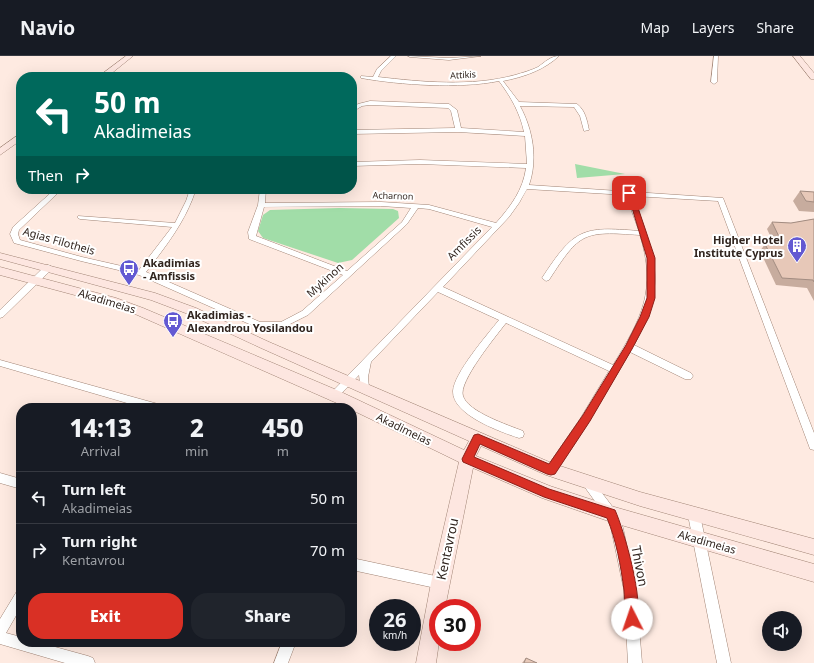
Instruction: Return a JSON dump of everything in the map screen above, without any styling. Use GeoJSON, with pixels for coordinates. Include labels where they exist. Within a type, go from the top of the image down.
{"type":"FeatureCollection","features":[{"type":"Feature","properties":{"kind":"main road"},"geometry":{"type":"LineString","coordinates":[[109,72],[130,56]]}},
{"type":"Feature","properties":{"kind":"main road"},"geometry":{"type":"LineString","coordinates":[[796,56],[814,77]]}},
{"type":"Feature","properties":{"kind":"main road"},"geometry":{"type":"LineString","coordinates":[[0,152],[16,140]]}},
{"type":"Feature","properties":{"kind":"main road","name":"Akadimeias"},"geometry":{"type":"LineString","coordinates":[[0,256],[48,268],[169,303],[551,470],[588,483],[694,515],[814,547]]}},
{"type":"Feature","properties":{"kind":"main road","name":"Akadimeias"},"geometry":{"type":"LineString","coordinates":[[0,271],[116,302],[351,403]]}},
{"type":"Feature","properties":{"kind":"main road","name":"Akadimeias"},"geometry":{"type":"LineString","coordinates":[[357,406],[467,459],[548,493],[611,514],[814,573]]}},
{"type":"Feature","properties":{"kind":"main road","name":"Kentavrou"},"geometry":{"type":"LineString","coordinates":[[426,663],[440,583],[467,459],[478,438]]}},
{"type":"Feature","properties":{"kind":"street"},"geometry":{"type":"LineString","coordinates":[[375,78],[379,70],[394,56]]}},
{"type":"Feature","properties":{"kind":"street"},"geometry":{"type":"LineString","coordinates":[[410,56],[449,59],[479,56]]}},
{"type":"Feature","properties":{"kind":"street","name":"Attikis"},"geometry":{"type":"LineString","coordinates":[[363,77],[431,83],[500,80],[534,71],[545,66],[558,56]]}},
{"type":"Feature","properties":{"kind":"street"},"geometry":{"type":"LineString","coordinates":[[714,82],[716,56]]}},
{"type":"Feature","properties":{"kind":"street","name":"Amfissis"},"geometry":{"type":"LineString","coordinates":[[334,395],[497,226],[516,203],[528,177],[528,134],[517,104],[509,90],[500,80]]}},
{"type":"Feature","properties":{"kind":"street"},"geometry":{"type":"LineString","coordinates":[[357,107],[370,103],[449,106],[454,110],[458,130]]}},
{"type":"Feature","properties":{"kind":"street"},"geometry":{"type":"LineString","coordinates":[[517,104],[575,105],[578,107],[585,122],[586,130]]}},
{"type":"Feature","properties":{"kind":"street"},"geometry":{"type":"LineString","coordinates":[[357,132],[458,130],[528,134]]}},
{"type":"Feature","properties":{"kind":"street"},"geometry":{"type":"LineString","coordinates":[[357,164],[420,162],[529,166]]}},
{"type":"Feature","properties":{"kind":"street"},"geometry":{"type":"LineString","coordinates":[[524,187],[721,199],[814,446]]}},
{"type":"Feature","properties":{"kind":"street"},"geometry":{"type":"LineString","coordinates":[[551,470],[586,418],[629,346],[644,317],[651,298],[651,258],[629,193]]}},
{"type":"Feature","properties":{"kind":"street","name":"Agias Filotheis"},"geometry":{"type":"LineString","coordinates":[[54,194],[16,229],[14,234],[17,241],[80,259],[141,273]]}},
{"type":"Feature","properties":{"kind":"street"},"geometry":{"type":"LineString","coordinates":[[141,273],[177,225],[191,194]]}},
{"type":"Feature","properties":{"kind":"street"},"geometry":{"type":"LineString","coordinates":[[262,194],[261,205],[252,232],[252,237],[349,274]]}},
{"type":"Feature","properties":{"kind":"street","name":"Acharnon"},"geometry":{"type":"LineString","coordinates":[[261,205],[381,204],[416,206],[444,210],[497,226]]}},
{"type":"Feature","properties":{"kind":"street","name":"Mykinon"},"geometry":{"type":"LineString","coordinates":[[141,273],[258,325],[282,325],[305,313],[349,274],[405,223],[416,206]]}},
{"type":"Feature","properties":{"kind":"street"},"geometry":{"type":"LineString","coordinates":[[80,217],[177,225]]}},
{"type":"Feature","properties":{"kind":"street"},"geometry":{"type":"LineString","coordinates":[[546,278],[574,240],[582,236],[602,231],[643,233]]}},
{"type":"Feature","properties":{"kind":"street"},"geometry":{"type":"LineString","coordinates":[[0,315],[34,280],[48,268]]}},
{"type":"Feature","properties":{"kind":"street"},"geometry":{"type":"LineString","coordinates":[[437,288],[615,370]]}},
{"type":"Feature","properties":{"kind":"street"},"geometry":{"type":"LineString","coordinates":[[504,319],[463,375],[458,385],[457,392],[460,400],[471,411],[518,434]]}},
{"type":"Feature","properties":{"kind":"street"},"geometry":{"type":"LineString","coordinates":[[629,346],[688,376]]}},
{"type":"Feature","properties":{"kind":"street"},"geometry":{"type":"LineString","coordinates":[[364,388],[363,377],[368,359]]}},
{"type":"Feature","properties":{"kind":"street"},"geometry":{"type":"LineString","coordinates":[[0,363],[129,403]]}},
{"type":"Feature","properties":{"kind":"street"},"geometry":{"type":"LineString","coordinates":[[0,478],[16,483]]}},
{"type":"Feature","properties":{"kind":"street","name":"Thivon"},"geometry":{"type":"LineString","coordinates":[[588,483],[611,514],[617,528],[630,590],[635,663]]}},
{"type":"Feature","properties":{"kind":"street"},"geometry":{"type":"LineString","coordinates":[[694,515],[724,663]]}},
{"type":"Feature","properties":{"kind":"street"},"geometry":{"type":"LineString","coordinates":[[357,565],[440,583]]}},
{"type":"Feature","properties":{"kind":"street"},"geometry":{"type":"LineString","coordinates":[[0,631],[16,604]]}},
{"type":"Feature","properties":{"kind":"street"},"geometry":{"type":"LineString","coordinates":[[0,638],[16,643]]}},
{"type":"Feature","properties":{"kind":"street"},"geometry":{"type":"LineString","coordinates":[[32,647],[88,663]]}},
{"type":"Feature","properties":{"kind":"street"},"geometry":{"type":"LineString","coordinates":[[281,663],[287,647]]}},
{"type":"Feature","properties":{"kind":"green space"},"geometry":{"type":"Polygon","coordinates":[[[575,164],[625,174],[577,178],[575,164]]]}},
{"type":"Feature","properties":{"kind":"green space"},"geometry":{"type":"Polygon","coordinates":[[[339,208],[393,209],[398,211],[399,218],[352,260],[338,263],[263,238],[258,231],[263,215],[270,210],[339,208]]]}},
{"type":"Feature","properties":{"kind":"building"},"geometry":{"type":"Polygon","coordinates":[[[800,191],[814,192],[814,202],[806,201],[800,191]]]}},
{"type":"Feature","properties":{"kind":"building","name":"Higher Hotel Institute Cyprus"},"geometry":{"type":"Polygon","coordinates":[[[814,219],[814,282],[813,280],[782,278],[765,244],[783,245],[772,222],[791,223],[814,219]]]}},
{"type":"Feature","properties":{"kind":"building"},"geometry":{"type":"Polygon","coordinates":[[[526,658],[537,663],[524,663],[526,658]]]}},
{"type":"Feature","properties":{"kind":"place","name":"Higher Hotel Institute Cyprus"},"geometry":{"type":"Point","coordinates":[797,263]}},
{"type":"Feature","properties":{"kind":"place","name":"Akadimias - Amfissis"},"geometry":{"type":"Point","coordinates":[129,286]}},
{"type":"Feature","properties":{"kind":"place","name":"Akadimias - Alexandrou Yosilandou"},"geometry":{"type":"Point","coordinates":[173,338]}},
{"type":"Feature","properties":{"kind":"route"},"geometry":{"type":"LineString","coordinates":[[629,193],[651,258],[651,298],[644,317],[629,346],[586,418],[551,470],[478,438],[467,459],[548,493],[611,514],[617,528],[630,590],[632,619]]}}]}
